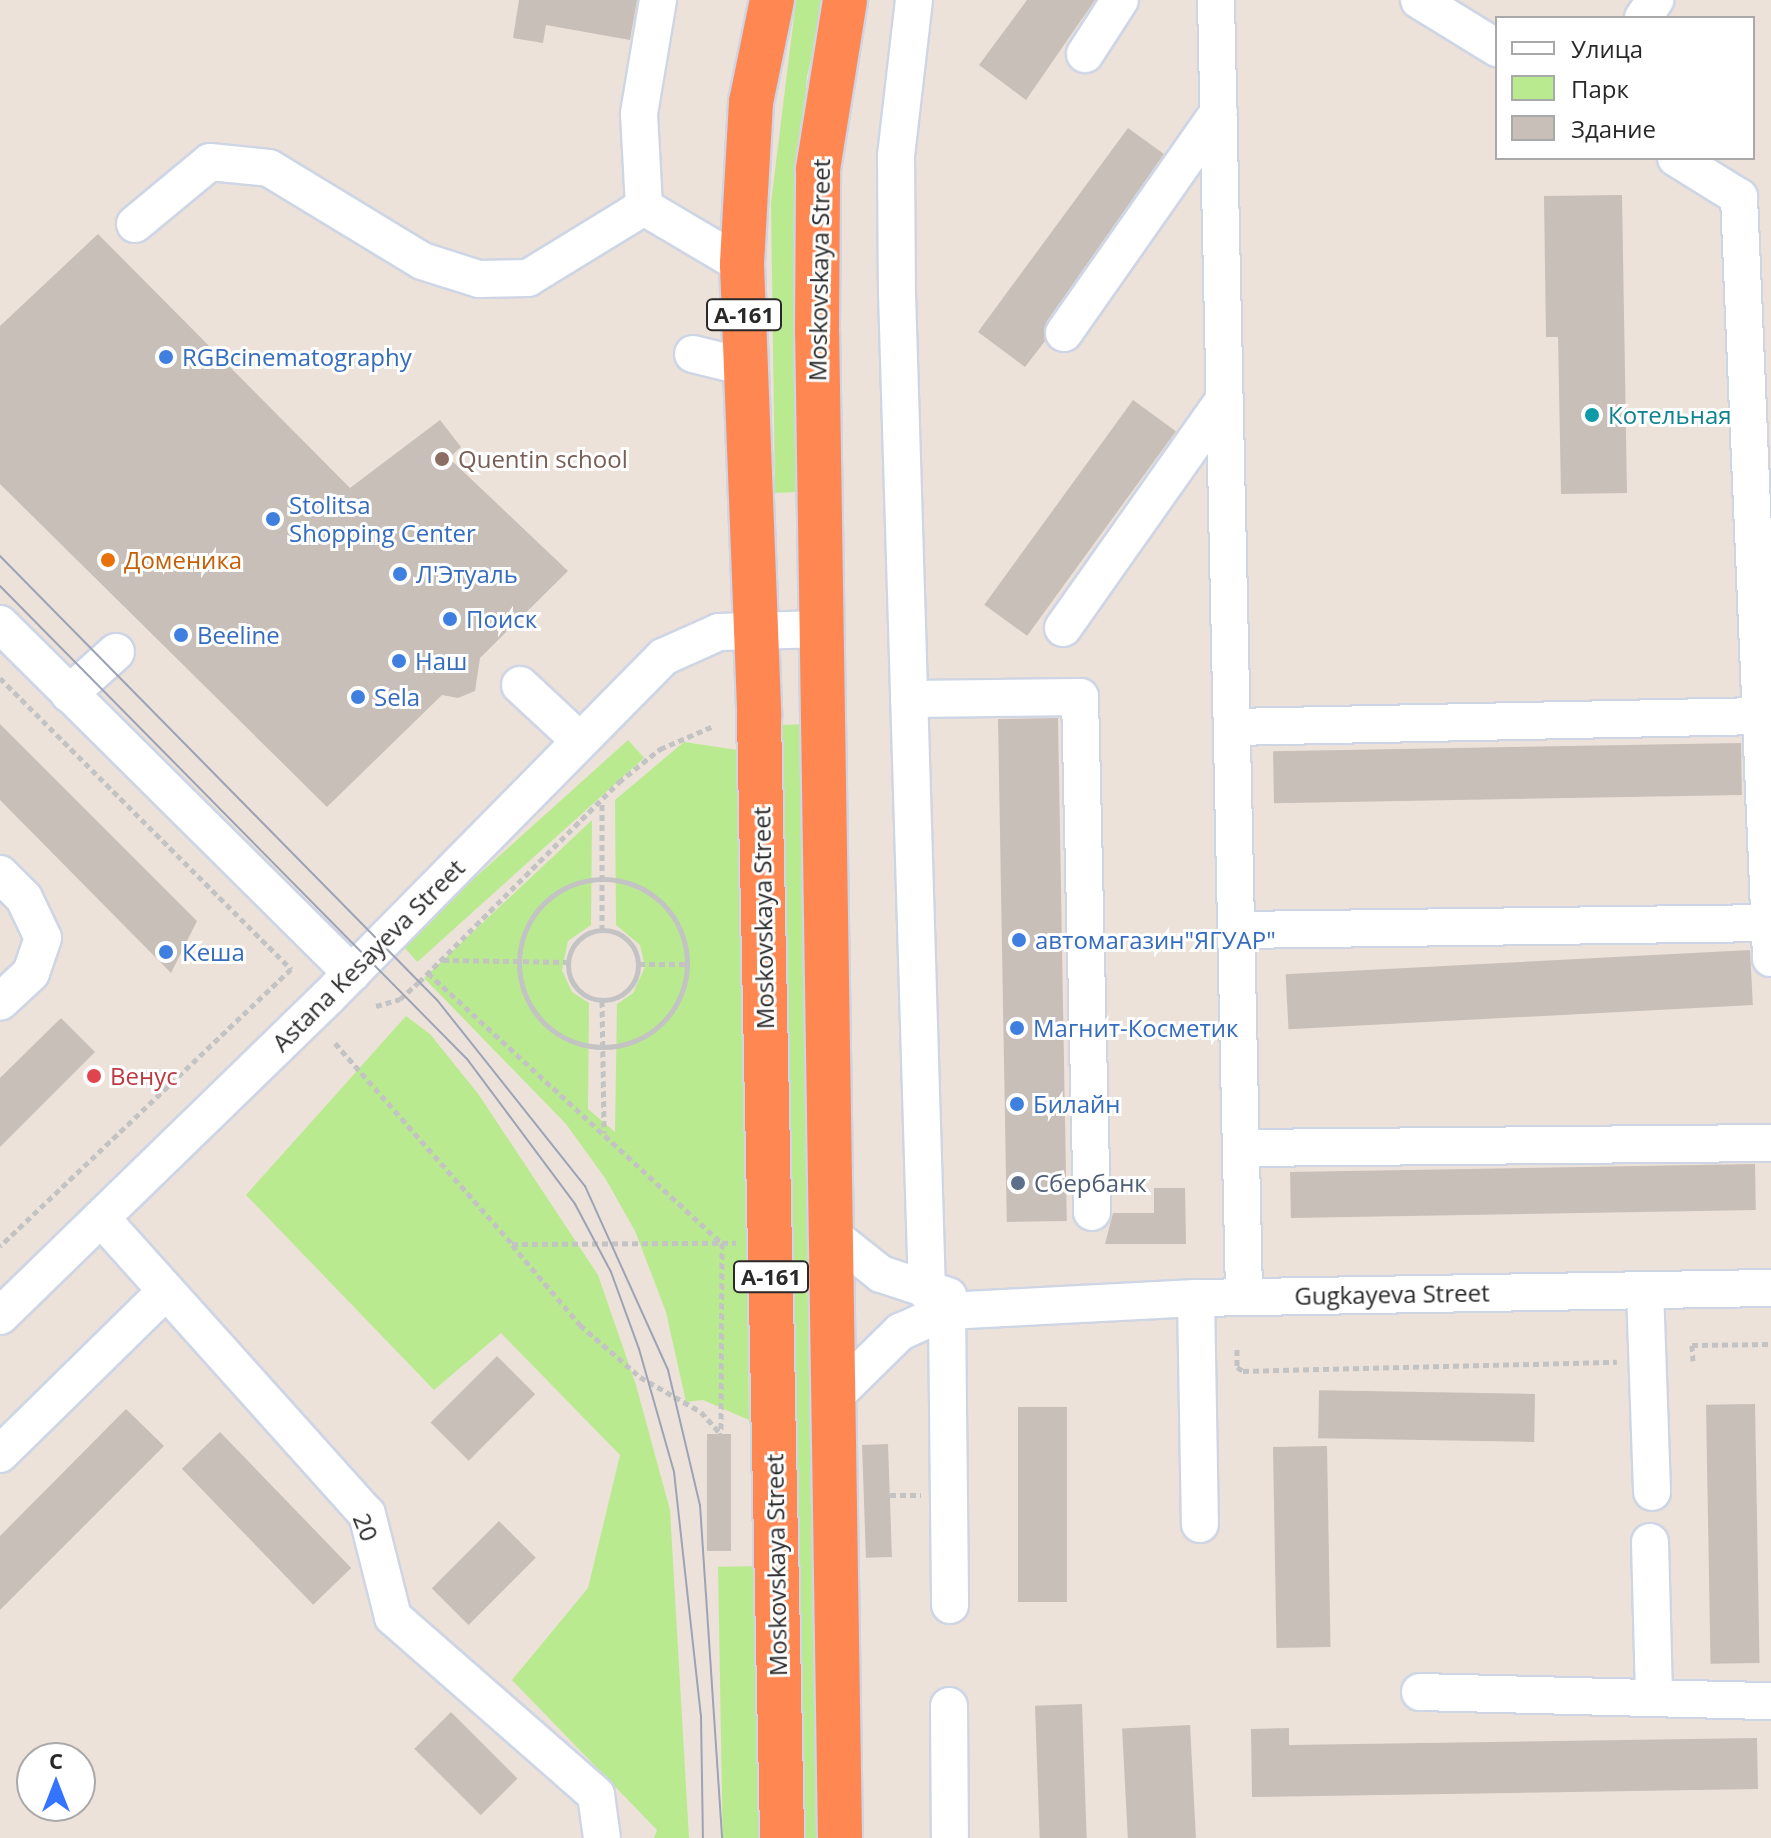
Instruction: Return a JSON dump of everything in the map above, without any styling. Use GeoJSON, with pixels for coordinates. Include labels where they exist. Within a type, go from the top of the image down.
{"type":"FeatureCollection","features":[{"type":"Feature","properties":{"kind":"highway","name":"Moskovskaya Street"},"geometry":{"type":"LineString","coordinates":[[772,0],[751,102],[742,265],[771,1243],[782,1838]]}},
{"type":"Feature","properties":{"kind":"highway","name":"Moskovskaya Street"},"geometry":{"type":"LineString","coordinates":[[840,1838],[834,1397],[828,1232],[818,169],[845,0]]}},
{"type":"Feature","properties":{"kind":"street"},"geometry":{"type":"LineString","coordinates":[[644,207],[639,114],[658,0]]}},
{"type":"Feature","properties":{"kind":"street"},"geometry":{"type":"LineString","coordinates":[[914,0],[896,156],[909,699],[950,1605]]}},
{"type":"Feature","properties":{"kind":"street"},"geometry":{"type":"LineString","coordinates":[[1085,54],[1120,0]]}},
{"type":"Feature","properties":{"kind":"street"},"geometry":{"type":"LineString","coordinates":[[1216,0],[1244,1297]]}},
{"type":"Feature","properties":{"kind":"street"},"geometry":{"type":"LineString","coordinates":[[1419,0],[1495,47]]}},
{"type":"Feature","properties":{"kind":"street"},"geometry":{"type":"LineString","coordinates":[[1064,333],[1219,112]]}},
{"type":"Feature","properties":{"kind":"street"},"geometry":{"type":"LineString","coordinates":[[1237,930],[1770,940],[1739,197],[1679,160]]}},
{"type":"Feature","properties":{"kind":"street"},"geometry":{"type":"LineString","coordinates":[[135,224],[210,162],[269,168],[422,261],[479,279],[528,278],[644,207]]}},
{"type":"Feature","properties":{"kind":"street"},"geometry":{"type":"LineString","coordinates":[[644,207],[742,265]]}},
{"type":"Feature","properties":{"kind":"street"},"geometry":{"type":"LineString","coordinates":[[693,354],[745,367]]}},
{"type":"Feature","properties":{"kind":"street"},"geometry":{"type":"LineString","coordinates":[[1063,628],[1225,398]]}},
{"type":"Feature","properties":{"kind":"street"},"geometry":{"type":"LineString","coordinates":[[0,624],[352,973]]}},
{"type":"Feature","properties":{"kind":"street","name":"Astana Kesayeva Street"},"geometry":{"type":"LineString","coordinates":[[0,1316],[352,973],[663,657],[719,632],[821,629]]}},
{"type":"Feature","properties":{"kind":"street"},"geometry":{"type":"LineString","coordinates":[[69,694],[116,652]]}},
{"type":"Feature","properties":{"kind":"street"},"geometry":{"type":"LineString","coordinates":[[520,685],[580,741]]}},
{"type":"Feature","properties":{"kind":"street"},"geometry":{"type":"LineString","coordinates":[[909,699],[1080,697],[1092,1212]]}},
{"type":"Feature","properties":{"kind":"street"},"geometry":{"type":"LineString","coordinates":[[1232,727],[1761,716]]}},
{"type":"Feature","properties":{"kind":"street"},"geometry":{"type":"LineString","coordinates":[[0,874],[24,898],[43,938],[31,973],[0,1002]]}},
{"type":"Feature","properties":{"kind":"street"},"geometry":{"type":"LineString","coordinates":[[1242,1148],[1771,1143]]}},
{"type":"Feature","properties":{"kind":"street","name":"20"},"geometry":{"type":"LineString","coordinates":[[101,1218],[164,1293],[367,1514],[393,1617],[596,1795],[602,1838]]}},
{"type":"Feature","properties":{"kind":"street","name":"Gugkayeva Street"},"geometry":{"type":"LineString","coordinates":[[828,1232],[881,1274],[937,1302],[1013,1306],[1196,1298],[1771,1288]]}},
{"type":"Feature","properties":{"kind":"street"},"geometry":{"type":"LineString","coordinates":[[1645,1290],[1652,1492]]}},
{"type":"Feature","properties":{"kind":"street"},"geometry":{"type":"LineString","coordinates":[[0,1454],[164,1293]]}},
{"type":"Feature","properties":{"kind":"street"},"geometry":{"type":"LineString","coordinates":[[1196,1298],[1200,1524]]}},
{"type":"Feature","properties":{"kind":"street"},"geometry":{"type":"LineString","coordinates":[[834,1397],[900,1332],[937,1302]]}},
{"type":"Feature","properties":{"kind":"street"},"geometry":{"type":"LineString","coordinates":[[1650,1542],[1654,1698]]}},
{"type":"Feature","properties":{"kind":"street"},"geometry":{"type":"LineString","coordinates":[[1420,1692],[1771,1701]]}},
{"type":"Feature","properties":{"kind":"street"},"geometry":{"type":"LineString","coordinates":[[949,1706],[950,1838]]}},
{"type":"Feature","properties":{"kind":"path"},"geometry":{"type":"LineString","coordinates":[[0,678],[291,969],[0,1246]]}},
{"type":"Feature","properties":{"kind":"path"},"geometry":{"type":"LineString","coordinates":[[376,1006],[400,999],[602,801],[660,749],[711,727]]}},
{"type":"Feature","properties":{"kind":"path"},"geometry":{"type":"LineString","coordinates":[[602,801],[602,930]]}},
{"type":"Feature","properties":{"kind":"path"},"geometry":{"type":"LineString","coordinates":[[602,878],[629,882],[663,903],[679,925],[688,964],[683,990],[663,1023],[629,1043],[604,1047],[565,1038],[543,1022],[527,1000],[518,961],[524,933],[538,908],[560,889],[602,878]]}},
{"type":"Feature","properties":{"kind":"path"},"geometry":{"type":"LineString","coordinates":[[602,930],[627,939],[639,964],[628,990],[602,1001],[576,989],[567,962],[578,940],[602,930]]}},
{"type":"Feature","properties":{"kind":"path"},"geometry":{"type":"LineString","coordinates":[[442,960],[567,962]]}},
{"type":"Feature","properties":{"kind":"path"},"geometry":{"type":"LineString","coordinates":[[639,964],[688,964]]}},
{"type":"Feature","properties":{"kind":"path"},"geometry":{"type":"LineString","coordinates":[[335,1043],[580,1325],[640,1377],[701,1412],[721,1434],[722,1243],[428,973]]}},
{"type":"Feature","properties":{"kind":"path"},"geometry":{"type":"LineString","coordinates":[[602,1001],[604,1134]]}},
{"type":"Feature","properties":{"kind":"path"},"geometry":{"type":"LineString","coordinates":[[512,1244],[771,1243]]}},
{"type":"Feature","properties":{"kind":"path"},"geometry":{"type":"LineString","coordinates":[[1693,1361],[1692,1345],[1771,1344]]}},
{"type":"Feature","properties":{"kind":"path"},"geometry":{"type":"LineString","coordinates":[[1237,1349],[1237,1367],[1243,1371],[1634,1361]]}},
{"type":"Feature","properties":{"kind":"green space"},"geometry":{"type":"Polygon","coordinates":[[[796,0],[826,0],[807,76],[797,207],[798,492],[775,493],[771,203],[796,0]]]}},
{"type":"Feature","properties":{"kind":"green space"},"geometry":{"type":"Polygon","coordinates":[[[810,724],[825,1838],[804,1838],[778,725],[810,724]]]}},
{"type":"Feature","properties":{"kind":"green space"},"geometry":{"type":"Polygon","coordinates":[[[628,740],[644,758],[417,962],[401,944],[628,740]]]}},
{"type":"Feature","properties":{"kind":"green space"},"geometry":{"type":"Polygon","coordinates":[[[684,742],[738,750],[742,757],[749,1420],[703,1400],[686,1402],[666,1312],[635,1231],[605,1178],[566,1124],[424,978],[592,820],[591,925],[568,941],[562,970],[572,992],[589,1003],[588,1109],[615,1132],[617,1004],[633,993],[645,967],[640,945],[616,925],[615,800],[684,742]]]}},
{"type":"Feature","properties":{"kind":"green space"},"geometry":{"type":"Polygon","coordinates":[[[406,1016],[430,1034],[479,1095],[598,1275],[636,1385],[670,1510],[689,1838],[654,1838],[657,1830],[512,1680],[588,1588],[620,1455],[501,1333],[434,1390],[246,1195],[406,1016]]]}},
{"type":"Feature","properties":{"kind":"green space"},"geometry":{"type":"Polygon","coordinates":[[[767,1566],[772,1838],[723,1838],[718,1567],[767,1566]]]}},
{"type":"Feature","properties":{"kind":"building"},"geometry":{"type":"Polygon","coordinates":[[[519,0],[637,0],[630,40],[546,25],[543,43],[513,38],[519,0]]]}},
{"type":"Feature","properties":{"kind":"building"},"geometry":{"type":"Polygon","coordinates":[[[1027,0],[1095,0],[1026,100],[979,65],[1027,0]]]}},
{"type":"Feature","properties":{"kind":"building"},"geometry":{"type":"Polygon","coordinates":[[[1128,128],[1164,154],[1047,321],[1045,341],[1025,367],[978,332],[1128,128]]]}},
{"type":"Feature","properties":{"kind":"building","name":"Котельная"},"geometry":{"type":"Polygon","coordinates":[[[1622,195],[1627,493],[1561,494],[1558,337],[1546,337],[1544,196],[1622,195]]]}},
{"type":"Feature","properties":{"kind":"building","name":"Stolitsa Shopping Center"},"geometry":{"type":"Polygon","coordinates":[[[98,234],[350,488],[440,420],[461,447],[449,458],[568,571],[480,658],[475,691],[458,698],[442,695],[327,807],[0,484],[0,326],[98,234]]]}},
{"type":"Feature","properties":{"kind":"building"},"geometry":{"type":"Polygon","coordinates":[[[1133,400],[1176,431],[1027,636],[984,605],[1133,400]]]}},
{"type":"Feature","properties":{"kind":"building"},"geometry":{"type":"Polygon","coordinates":[[[1058,718],[1067,1221],[1007,1222],[998,719],[1058,718]]]}},
{"type":"Feature","properties":{"kind":"building"},"geometry":{"type":"Polygon","coordinates":[[[0,724],[197,921],[171,973],[0,800],[0,724]]]}},
{"type":"Feature","properties":{"kind":"building"},"geometry":{"type":"Polygon","coordinates":[[[1741,743],[1742,795],[1274,803],[1273,751],[1741,743]]]}},
{"type":"Feature","properties":{"kind":"building"},"geometry":{"type":"Polygon","coordinates":[[[1750,950],[1753,1005],[1289,1029],[1286,974],[1750,950]]]}},
{"type":"Feature","properties":{"kind":"building"},"geometry":{"type":"Polygon","coordinates":[[[61,1018],[95,1052],[0,1147],[0,1078],[61,1018]]]}},
{"type":"Feature","properties":{"kind":"building"},"geometry":{"type":"Polygon","coordinates":[[[1755,1164],[1756,1210],[1291,1218],[1290,1172],[1755,1164]]]}},
{"type":"Feature","properties":{"kind":"building"},"geometry":{"type":"Polygon","coordinates":[[[1154,1188],[1185,1188],[1186,1244],[1105,1244],[1113,1213],[1154,1213],[1154,1188]]]}},
{"type":"Feature","properties":{"kind":"building"},"geometry":{"type":"Polygon","coordinates":[[[497,1356],[535,1394],[469,1461],[431,1422],[497,1356]]]}},
{"type":"Feature","properties":{"kind":"building"},"geometry":{"type":"Polygon","coordinates":[[[1319,1390],[1535,1394],[1534,1442],[1318,1438],[1319,1390]]]}},
{"type":"Feature","properties":{"kind":"building"},"geometry":{"type":"Polygon","coordinates":[[[1755,1404],[1760,1663],[1711,1664],[1706,1405],[1755,1404]]]}},
{"type":"Feature","properties":{"kind":"building"},"geometry":{"type":"Polygon","coordinates":[[[1018,1407],[1067,1407],[1067,1602],[1018,1602],[1018,1407]]]}},
{"type":"Feature","properties":{"kind":"building"},"geometry":{"type":"Polygon","coordinates":[[[126,1409],[164,1446],[0,1610],[0,1536],[126,1409]]]}},
{"type":"Feature","properties":{"kind":"building"},"geometry":{"type":"Polygon","coordinates":[[[220,1432],[351,1568],[313,1605],[182,1469],[220,1432]]]}},
{"type":"Feature","properties":{"kind":"building"},"geometry":{"type":"Polygon","coordinates":[[[707,1434],[731,1434],[731,1551],[707,1551],[707,1434]]]}},
{"type":"Feature","properties":{"kind":"building"},"geometry":{"type":"Polygon","coordinates":[[[888,1444],[892,1557],[866,1558],[862,1445],[888,1444]]]}},
{"type":"Feature","properties":{"kind":"building"},"geometry":{"type":"Polygon","coordinates":[[[1327,1446],[1331,1647],[1277,1648],[1273,1447],[1327,1446]]]}},
{"type":"Feature","properties":{"kind":"building"},"geometry":{"type":"Polygon","coordinates":[[[499,1521],[536,1558],[469,1625],[432,1588],[499,1521]]]}},
{"type":"Feature","properties":{"kind":"building"},"geometry":{"type":"Polygon","coordinates":[[[1082,1704],[1087,1838],[1040,1838],[1035,1706],[1082,1704]]]}},
{"type":"Feature","properties":{"kind":"building"},"geometry":{"type":"Polygon","coordinates":[[[451,1712],[517,1778],[481,1815],[414,1749],[451,1712]]]}},
{"type":"Feature","properties":{"kind":"building"},"geometry":{"type":"Polygon","coordinates":[[[1190,1725],[1196,1838],[1128,1838],[1122,1729],[1190,1725]]]}},
{"type":"Feature","properties":{"kind":"building"},"geometry":{"type":"Polygon","coordinates":[[[1289,1728],[1289,1745],[1757,1738],[1758,1789],[1252,1797],[1251,1729],[1289,1728]]]}},
{"type":"Feature","properties":{"kind":"tram line"},"geometry":{"type":"LineString","coordinates":[[0,556],[437,1000],[585,1186],[668,1370],[700,1505],[722,1838]]}},
{"type":"Feature","properties":{"kind":"tram line"},"geometry":{"type":"LineString","coordinates":[[0,586],[467,1059],[575,1204],[611,1272],[639,1349],[674,1472],[701,1715],[703,1838]]}},
{"type":"Feature","properties":{"kind":"place","name":"RGBcinematography"},"geometry":{"type":"Point","coordinates":[166,357]}},
{"type":"Feature","properties":{"kind":"place","name":"Котельная"},"geometry":{"type":"Point","coordinates":[1592,415]}},
{"type":"Feature","properties":{"kind":"place","name":"Quentin school"},"geometry":{"type":"Point","coordinates":[442,459]}},
{"type":"Feature","properties":{"kind":"place","name":"Stolitsa Shopping Center"},"geometry":{"type":"Point","coordinates":[273,519]}},
{"type":"Feature","properties":{"kind":"place","name":"Доменика"},"geometry":{"type":"Point","coordinates":[108,560]}},
{"type":"Feature","properties":{"kind":"place","name":"Л'Этуаль"},"geometry":{"type":"Point","coordinates":[400,574]}},
{"type":"Feature","properties":{"kind":"place","name":"Поиск"},"geometry":{"type":"Point","coordinates":[450,619]}},
{"type":"Feature","properties":{"kind":"place","name":"Beeline"},"geometry":{"type":"Point","coordinates":[181,635]}},
{"type":"Feature","properties":{"kind":"place","name":"Наш"},"geometry":{"type":"Point","coordinates":[399,661]}},
{"type":"Feature","properties":{"kind":"place","name":"Sela"},"geometry":{"type":"Point","coordinates":[358,697]}},
{"type":"Feature","properties":{"kind":"place","name":"автомагазин\"ЯГУАР\""},"geometry":{"type":"Point","coordinates":[1019,940]}},
{"type":"Feature","properties":{"kind":"place","name":"Кеша"},"geometry":{"type":"Point","coordinates":[166,952]}},
{"type":"Feature","properties":{"kind":"place","name":"Магнит-Косметик"},"geometry":{"type":"Point","coordinates":[1017,1028]}},
{"type":"Feature","properties":{"kind":"place","name":"Венус"},"geometry":{"type":"Point","coordinates":[94,1076]}},
{"type":"Feature","properties":{"kind":"place","name":"Билайн"},"geometry":{"type":"Point","coordinates":[1017,1104]}},
{"type":"Feature","properties":{"kind":"place","name":"Сбербанк"},"geometry":{"type":"Point","coordinates":[1018,1183]}}]}
